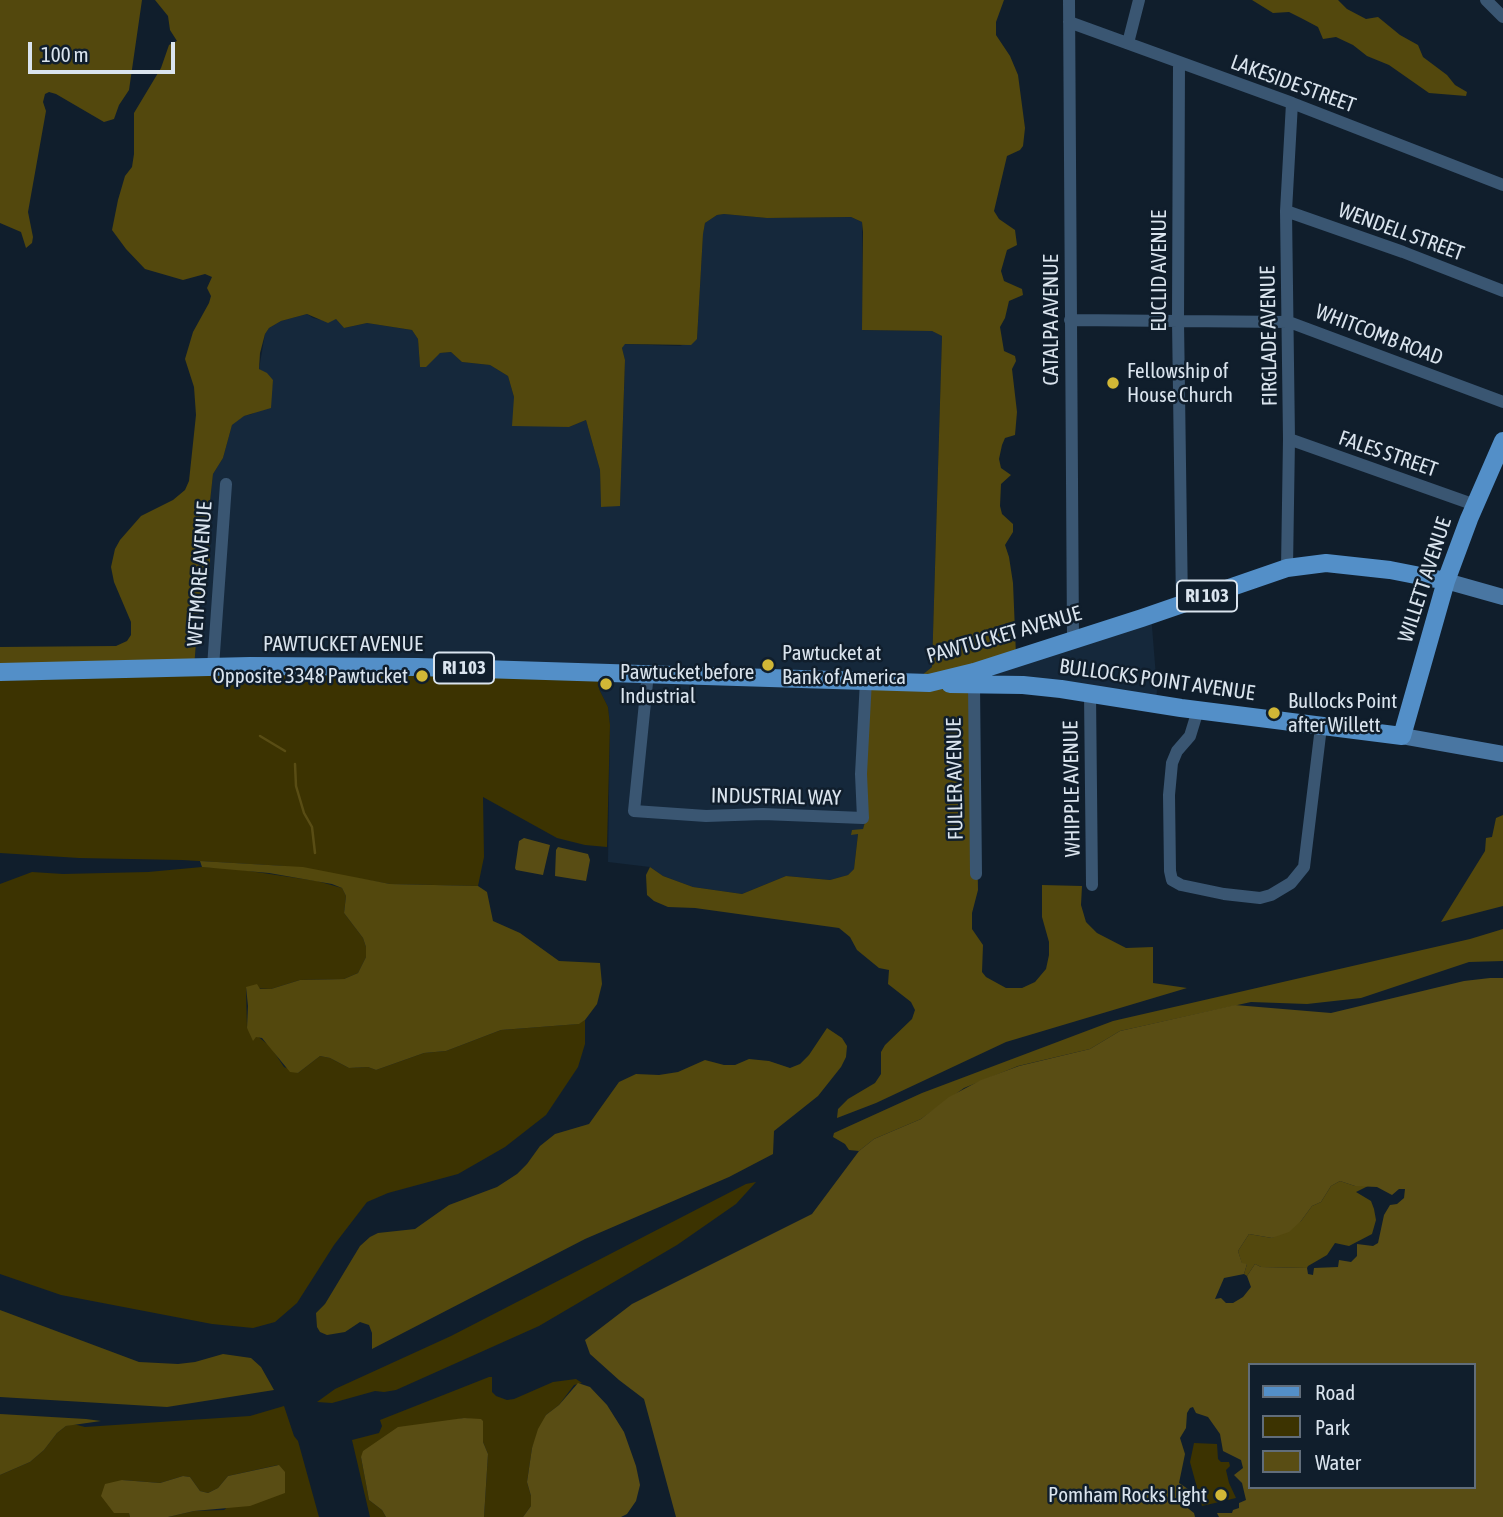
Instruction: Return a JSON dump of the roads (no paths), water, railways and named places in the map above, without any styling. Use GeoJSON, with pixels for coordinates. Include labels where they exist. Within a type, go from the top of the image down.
{"type":"FeatureCollection","features":[{"type":"Feature","properties":{"kind":"main road","name":"WILLETT AVENUE"},"geometry":{"type":"LineString","coordinates":[[1402,736],[1446,581],[1475,505],[1497,469],[1503,441]]}},
{"type":"Feature","properties":{"kind":"main road","name":"PAWTUCKET AVENUE"},"geometry":{"type":"LineString","coordinates":[[974,678],[1022,656],[1287,568],[1326,563],[1390,570],[1446,581],[1503,597]]}},
{"type":"Feature","properties":{"kind":"main road"},"geometry":{"type":"LineString","coordinates":[[1022,656],[1023,685]]}},
{"type":"Feature","properties":{"kind":"main road","name":"PAWTUCKET AVENUE"},"geometry":{"type":"LineString","coordinates":[[0,672],[213,667],[418,667],[929,683]]}},
{"type":"Feature","properties":{"kind":"main road","name":"BULLOCKS POINT AVENUE"},"geometry":{"type":"LineString","coordinates":[[929,683],[974,678],[1402,736],[1503,754]]}},
{"type":"Feature","properties":{"kind":"street","name":"CATALPA AVENUE"},"geometry":{"type":"LineString","coordinates":[[1069,0],[1073,639]]}},
{"type":"Feature","properties":{"kind":"street"},"geometry":{"type":"LineString","coordinates":[[1128,43],[1139,0]]}},
{"type":"Feature","properties":{"kind":"street"},"geometry":{"type":"LineString","coordinates":[[1486,0],[1503,17]]}},
{"type":"Feature","properties":{"kind":"street","name":"LAKESIDE STREET"},"geometry":{"type":"LineString","coordinates":[[1069,22],[1292,103],[1503,185]]}},
{"type":"Feature","properties":{"kind":"street","name":"EUCLID AVENUE"},"geometry":{"type":"LineString","coordinates":[[1179,63],[1178,321],[1182,604]]}},
{"type":"Feature","properties":{"kind":"street","name":"FIRGLADE AVENUE"},"geometry":{"type":"LineString","coordinates":[[1287,568],[1289,321],[1286,211],[1292,103]]}},
{"type":"Feature","properties":{"kind":"street","name":"WENDELL STREET"},"geometry":{"type":"LineString","coordinates":[[1286,211],[1403,251],[1503,291]]}},
{"type":"Feature","properties":{"kind":"street","name":"WHITCOMB ROAD"},"geometry":{"type":"LineString","coordinates":[[1070,320],[1289,321],[1503,402]]}},
{"type":"Feature","properties":{"kind":"street","name":"FALES STREET"},"geometry":{"type":"LineString","coordinates":[[1289,439],[1475,505]]}},
{"type":"Feature","properties":{"kind":"street","name":"WETMORE AVENUE"},"geometry":{"type":"LineString","coordinates":[[213,667],[226,484]]}},
{"type":"Feature","properties":{"kind":"street","name":"INDUSTRIAL WAY"},"geometry":{"type":"LineString","coordinates":[[648,673],[634,811],[706,816],[763,814],[863,818],[861,775],[866,680]]}},
{"type":"Feature","properties":{"kind":"street","name":"FULLER AVENUE"},"geometry":{"type":"LineString","coordinates":[[974,678],[976,874]]}},
{"type":"Feature","properties":{"kind":"street","name":"WHIPPLE AVENUE"},"geometry":{"type":"LineString","coordinates":[[1090,693],[1092,886]]}},
{"type":"Feature","properties":{"kind":"street"},"geometry":{"type":"LineString","coordinates":[[1198,710],[1190,736],[1177,751],[1172,763],[1169,795],[1170,871],[1172,880],[1181,886],[1224,894],[1260,898],[1271,895],[1292,883],[1304,867],[1321,727]]}},
{"type":"Feature","properties":{"kind":"water"},"geometry":{"type":"Polygon","coordinates":[[[524,838],[550,845],[543,875],[516,870],[519,841],[524,838]]]}},
{"type":"Feature","properties":{"kind":"water"},"geometry":{"type":"Polygon","coordinates":[[[558,847],[588,854],[590,860],[586,881],[555,876],[558,847]]]}},
{"type":"Feature","properties":{"kind":"water"},"geometry":{"type":"Polygon","coordinates":[[[1503,978],[1503,1517],[1219,1517],[1217,1513],[1232,1513],[1239,1508],[1239,1503],[1246,1500],[1242,1483],[1234,1475],[1243,1468],[1241,1460],[1223,1451],[1220,1434],[1208,1417],[1196,1413],[1193,1407],[1187,1413],[1186,1428],[1180,1438],[1185,1454],[1179,1483],[1188,1489],[1185,1506],[1195,1517],[676,1517],[644,1399],[590,1354],[585,1340],[632,1304],[812,1214],[859,1151],[874,1139],[921,1119],[949,1097],[981,1080],[1019,1066],[1090,1049],[1120,1031],[1235,1005],[1331,1013],[1464,981],[1503,978]],[[1340,1181],[1331,1186],[1321,1202],[1312,1206],[1289,1232],[1272,1238],[1249,1234],[1238,1251],[1242,1263],[1247,1264],[1244,1274],[1224,1278],[1215,1299],[1221,1298],[1226,1303],[1233,1303],[1243,1297],[1251,1287],[1247,1276],[1255,1264],[1261,1267],[1307,1268],[1308,1274],[1313,1275],[1314,1268],[1338,1267],[1339,1260],[1351,1262],[1357,1256],[1357,1244],[1373,1246],[1378,1243],[1384,1215],[1390,1205],[1397,1204],[1404,1198],[1405,1189],[1399,1189],[1392,1195],[1377,1187],[1355,1186],[1340,1181]]]}},
{"type":"Feature","properties":{"kind":"water"},"geometry":{"type":"Polygon","coordinates":[[[578,1383],[590,1387],[607,1405],[624,1432],[640,1485],[636,1501],[627,1514],[621,1517],[523,1517],[531,1506],[527,1482],[538,1429],[546,1415],[559,1405],[578,1383]]]}},
{"type":"Feature","properties":{"kind":"water"},"geometry":{"type":"Polygon","coordinates":[[[464,1418],[483,1421],[483,1442],[488,1454],[484,1517],[386,1517],[382,1510],[369,1500],[361,1457],[363,1451],[398,1427],[464,1418]]]}},
{"type":"Feature","properties":{"kind":"water"},"geometry":{"type":"Polygon","coordinates":[[[279,1465],[285,1472],[285,1493],[250,1506],[194,1511],[168,1517],[130,1517],[129,1513],[114,1513],[101,1496],[105,1484],[122,1480],[160,1483],[183,1476],[190,1477],[200,1491],[208,1493],[218,1488],[228,1476],[279,1465]]]}},
{"type":"Feature","properties":{"kind":"waterway"},"geometry":{"type":"LineString","coordinates":[[260,736],[285,751]]}},
{"type":"Feature","properties":{"kind":"waterway"},"geometry":{"type":"LineString","coordinates":[[295,764],[296,786],[304,813],[312,827],[315,853]]}},
{"type":"Feature","properties":{"kind":"place","name":"Fellowship of House Church"},"geometry":{"type":"Point","coordinates":[1113,383]}},
{"type":"Feature","properties":{"kind":"place","name":"Pawtucket at Bank of America"},"geometry":{"type":"Point","coordinates":[768,665]}},
{"type":"Feature","properties":{"kind":"place","name":"Opposite 3348 Pawtucket"},"geometry":{"type":"Point","coordinates":[422,676]}},
{"type":"Feature","properties":{"kind":"place","name":"Pawtucket before Industrial"},"geometry":{"type":"Point","coordinates":[606,684]}},
{"type":"Feature","properties":{"kind":"place","name":"Bullocks Point after Willett"},"geometry":{"type":"Point","coordinates":[1274,713]}},
{"type":"Feature","properties":{"kind":"place","name":"Pomham Rocks Light"},"geometry":{"type":"Point","coordinates":[1221,1495]}}]}
